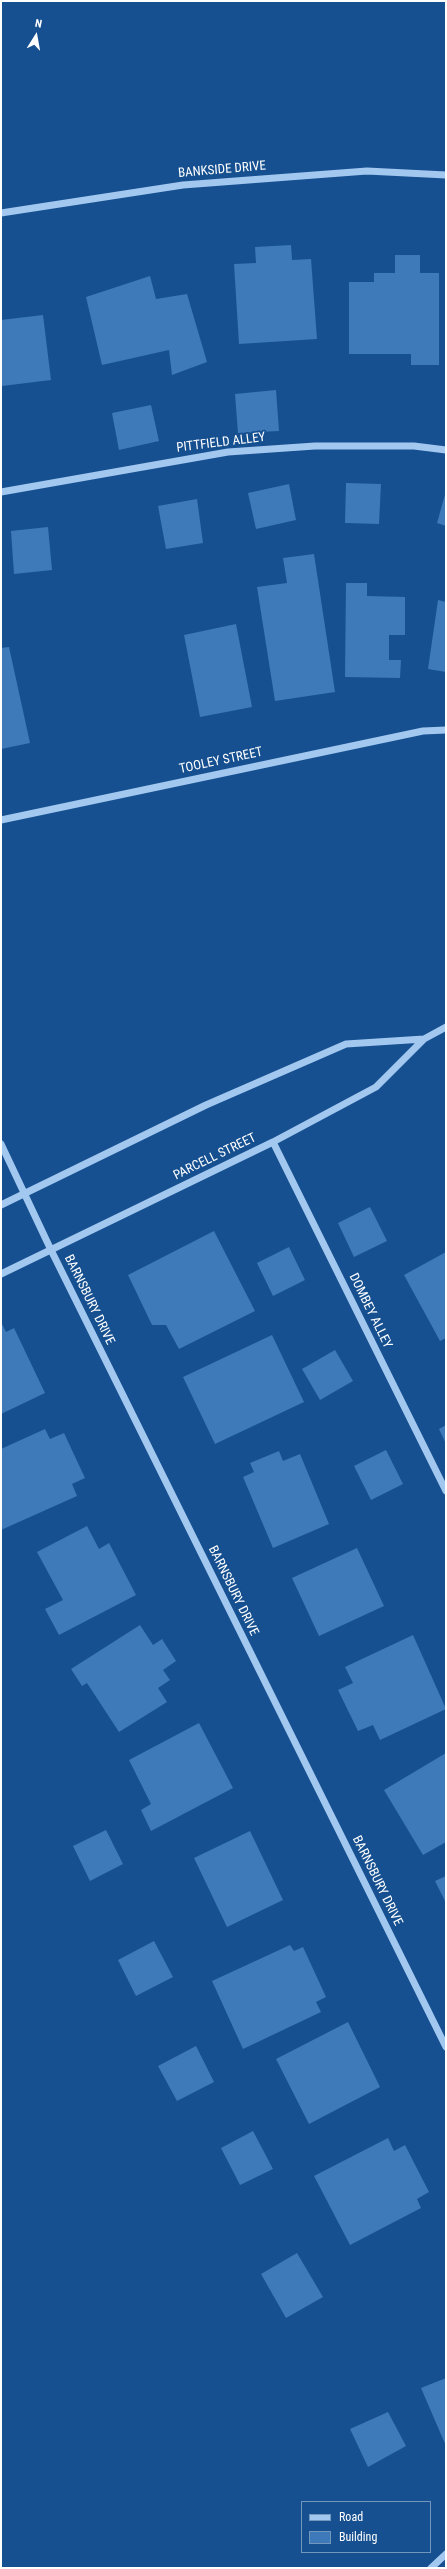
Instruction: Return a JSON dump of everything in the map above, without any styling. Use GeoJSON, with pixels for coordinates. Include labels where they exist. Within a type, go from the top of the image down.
{"type":"FeatureCollection","features":[{"type":"Feature","properties":{"kind":"street","name":"BANKSIDE DRIVE"},"geometry":{"type":"LineString","coordinates":[[1,213],[183,185],[367,172],[446,175]]}},
{"type":"Feature","properties":{"kind":"street","name":"PITTFIELD ALLEY"},"geometry":{"type":"LineString","coordinates":[[1,492],[228,452],[315,446],[414,446],[446,450]]}},
{"type":"Feature","properties":{"kind":"street","name":"TOOLEY STREET"},"geometry":{"type":"LineString","coordinates":[[1,820],[423,731],[446,730]]}},
{"type":"Feature","properties":{"kind":"street","name":"PARCELL STREET"},"geometry":{"type":"LineString","coordinates":[[1,1274],[273,1142],[376,1087],[424,1039],[446,1027]]}},
{"type":"Feature","properties":{"kind":"street","name":"PARCELL STREET"},"geometry":{"type":"LineString","coordinates":[[1,1204],[206,1105],[346,1044],[424,1039]]}},
{"type":"Feature","properties":{"kind":"street","name":"DOMBEY ALLEY"},"geometry":{"type":"LineString","coordinates":[[273,1142],[446,1491]]}},
{"type":"Feature","properties":{"kind":"street","name":"BARNSBURY DRIVE"},"geometry":{"type":"LineString","coordinates":[[1,1144],[51,1250],[446,2047]]}},
{"type":"Feature","properties":{"kind":"street"},"geometry":{"type":"LineString","coordinates":[[431,2568],[446,2554]]}},
{"type":"Feature","properties":{"kind":"building"},"geometry":{"type":"Polygon","coordinates":[[[291,245],[292,260],[311,259],[317,339],[239,344],[234,264],[256,263],[255,247],[291,245]]]}},
{"type":"Feature","properties":{"kind":"building"},"geometry":{"type":"Polygon","coordinates":[[[395,255],[420,255],[420,273],[439,273],[439,365],[411,365],[411,354],[349,354],[349,282],[374,282],[374,273],[395,273],[395,255]]]}},
{"type":"Feature","properties":{"kind":"building"},"geometry":{"type":"Polygon","coordinates":[[[150,276],[156,299],[187,294],[207,362],[172,375],[169,350],[102,365],[86,297],[150,276]]]}},
{"type":"Feature","properties":{"kind":"building"},"geometry":{"type":"Polygon","coordinates":[[[43,315],[51,380],[2,386],[1,320],[43,315]]]}},
{"type":"Feature","properties":{"kind":"building"},"geometry":{"type":"Polygon","coordinates":[[[276,390],[279,431],[238,433],[235,394],[276,390]]]}},
{"type":"Feature","properties":{"kind":"building"},"geometry":{"type":"Polygon","coordinates":[[[151,405],[159,441],[119,450],[112,413],[151,405]]]}},
{"type":"Feature","properties":{"kind":"building"},"geometry":{"type":"Polygon","coordinates":[[[346,483],[381,484],[379,524],[345,523],[346,483]]]}},
{"type":"Feature","properties":{"kind":"building"},"geometry":{"type":"Polygon","coordinates":[[[289,484],[296,520],[256,529],[248,493],[289,484]]]}},
{"type":"Feature","properties":{"kind":"building"},"geometry":{"type":"Polygon","coordinates":[[[446,491],[446,526],[437,523],[446,491]]]}},
{"type":"Feature","properties":{"kind":"building"},"geometry":{"type":"Polygon","coordinates":[[[197,499],[203,543],[166,549],[158,506],[197,499]]]}},
{"type":"Feature","properties":{"kind":"building"},"geometry":{"type":"Polygon","coordinates":[[[48,527],[52,570],[14,574],[11,531],[48,527]]]}},
{"type":"Feature","properties":{"kind":"building"},"geometry":{"type":"Polygon","coordinates":[[[314,554],[335,692],[275,701],[257,587],[287,583],[283,558],[314,554]]]}},
{"type":"Feature","properties":{"kind":"building"},"geometry":{"type":"Polygon","coordinates":[[[346,583],[367,583],[367,596],[405,597],[405,635],[389,635],[389,660],[401,660],[400,678],[345,677],[346,583]]]}},
{"type":"Feature","properties":{"kind":"building"},"geometry":{"type":"Polygon","coordinates":[[[438,600],[446,602],[446,672],[428,669],[438,600]]]}},
{"type":"Feature","properties":{"kind":"building"},"geometry":{"type":"Polygon","coordinates":[[[236,624],[252,707],[200,717],[184,635],[236,624]]]}},
{"type":"Feature","properties":{"kind":"building"},"geometry":{"type":"Polygon","coordinates":[[[9,647],[30,743],[1,749],[1,648],[9,647]]]}},
{"type":"Feature","properties":{"kind":"building"},"geometry":{"type":"Polygon","coordinates":[[[370,1207],[387,1241],[354,1257],[338,1223],[370,1207]]]}},
{"type":"Feature","properties":{"kind":"building"},"geometry":{"type":"Polygon","coordinates":[[[214,1231],[255,1311],[179,1349],[166,1325],[152,1325],[128,1275],[214,1231]]]}},
{"type":"Feature","properties":{"kind":"building"},"geometry":{"type":"Polygon","coordinates":[[[289,1247],[305,1280],[273,1296],[257,1263],[289,1247]]]}},
{"type":"Feature","properties":{"kind":"building"},"geometry":{"type":"Polygon","coordinates":[[[446,1252],[446,1338],[440,1341],[404,1275],[446,1252]]]}},
{"type":"Feature","properties":{"kind":"building"},"geometry":{"type":"Polygon","coordinates":[[[1,1322],[6,1332],[14,1328],[45,1393],[1,1414],[1,1322]]]}},
{"type":"Feature","properties":{"kind":"building"},"geometry":{"type":"Polygon","coordinates":[[[272,1335],[304,1402],[215,1444],[183,1377],[272,1335]]]}},
{"type":"Feature","properties":{"kind":"building"},"geometry":{"type":"Polygon","coordinates":[[[335,1350],[353,1381],[320,1400],[302,1369],[335,1350]]]}},
{"type":"Feature","properties":{"kind":"building"},"geometry":{"type":"Polygon","coordinates":[[[446,1425],[446,1444],[439,1429],[446,1425]]]}},
{"type":"Feature","properties":{"kind":"building"},"geometry":{"type":"Polygon","coordinates":[[[45,1429],[50,1439],[64,1433],[85,1478],[72,1484],[77,1496],[1,1530],[1,1449],[45,1429]]]}},
{"type":"Feature","properties":{"kind":"building"},"geometry":{"type":"Polygon","coordinates":[[[386,1450],[403,1484],[371,1500],[354,1466],[386,1450]]]}},
{"type":"Feature","properties":{"kind":"building"},"geometry":{"type":"Polygon","coordinates":[[[279,1451],[283,1461],[300,1454],[329,1524],[273,1548],[243,1477],[254,1472],[250,1463],[279,1451]]]}},
{"type":"Feature","properties":{"kind":"building"},"geometry":{"type":"Polygon","coordinates":[[[87,1526],[99,1549],[109,1543],[136,1595],[59,1635],[45,1609],[63,1600],[37,1552],[87,1526]]]}},
{"type":"Feature","properties":{"kind":"building"},"geometry":{"type":"Polygon","coordinates":[[[357,1548],[384,1606],[319,1636],[292,1578],[357,1548]]]}},
{"type":"Feature","properties":{"kind":"building"},"geometry":{"type":"Polygon","coordinates":[[[140,1625],[153,1645],[162,1639],[176,1661],[163,1670],[170,1680],[158,1688],[167,1702],[119,1732],[87,1683],[82,1686],[71,1669],[140,1625]]]}},
{"type":"Feature","properties":{"kind":"building"},"geometry":{"type":"Polygon","coordinates":[[[413,1635],[446,1709],[380,1740],[373,1725],[358,1731],[338,1690],[353,1683],[345,1667],[413,1635]]]}},
{"type":"Feature","properties":{"kind":"building"},"geometry":{"type":"Polygon","coordinates":[[[199,1723],[233,1788],[151,1831],[141,1810],[151,1804],[129,1760],[199,1723]]]}},
{"type":"Feature","properties":{"kind":"building"},"geometry":{"type":"Polygon","coordinates":[[[446,1753],[446,1842],[423,1855],[384,1790],[446,1753]]]}},
{"type":"Feature","properties":{"kind":"building"},"geometry":{"type":"Polygon","coordinates":[[[106,1830],[123,1864],[90,1881],[73,1846],[106,1830]]]}},
{"type":"Feature","properties":{"kind":"building"},"geometry":{"type":"Polygon","coordinates":[[[250,1831],[283,1900],[227,1927],[194,1858],[250,1831]]]}},
{"type":"Feature","properties":{"kind":"building"},"geometry":{"type":"Polygon","coordinates":[[[446,1876],[446,1903],[435,1881],[446,1876]]]}},
{"type":"Feature","properties":{"kind":"building"},"geometry":{"type":"Polygon","coordinates":[[[154,1941],[173,1977],[136,1996],[118,1960],[154,1941]]]}},
{"type":"Feature","properties":{"kind":"building"},"geometry":{"type":"Polygon","coordinates":[[[290,1945],[294,1951],[303,1947],[326,1997],[316,2002],[321,2012],[243,2049],[212,1981],[290,1945]]]}},
{"type":"Feature","properties":{"kind":"building"},"geometry":{"type":"Polygon","coordinates":[[[348,2022],[380,2087],[309,2124],[276,2059],[348,2022]]]}},
{"type":"Feature","properties":{"kind":"building"},"geometry":{"type":"Polygon","coordinates":[[[196,2046],[214,2082],[177,2101],[158,2066],[196,2046]]]}},
{"type":"Feature","properties":{"kind":"building"},"geometry":{"type":"Polygon","coordinates":[[[253,2131],[273,2169],[240,2185],[221,2148],[253,2131]]]}},
{"type":"Feature","properties":{"kind":"building"},"geometry":{"type":"Polygon","coordinates":[[[388,2138],[394,2151],[405,2145],[429,2192],[417,2199],[421,2208],[350,2245],[314,2176],[388,2138]]]}},
{"type":"Feature","properties":{"kind":"building"},"geometry":{"type":"Polygon","coordinates":[[[297,2253],[323,2297],[286,2318],[261,2274],[297,2253]]]}},
{"type":"Feature","properties":{"kind":"building"},"geometry":{"type":"Polygon","coordinates":[[[446,2378],[446,2446],[421,2388],[446,2378]]]}},
{"type":"Feature","properties":{"kind":"building"},"geometry":{"type":"Polygon","coordinates":[[[388,2412],[406,2446],[368,2467],[350,2429],[388,2412]]]}}]}
